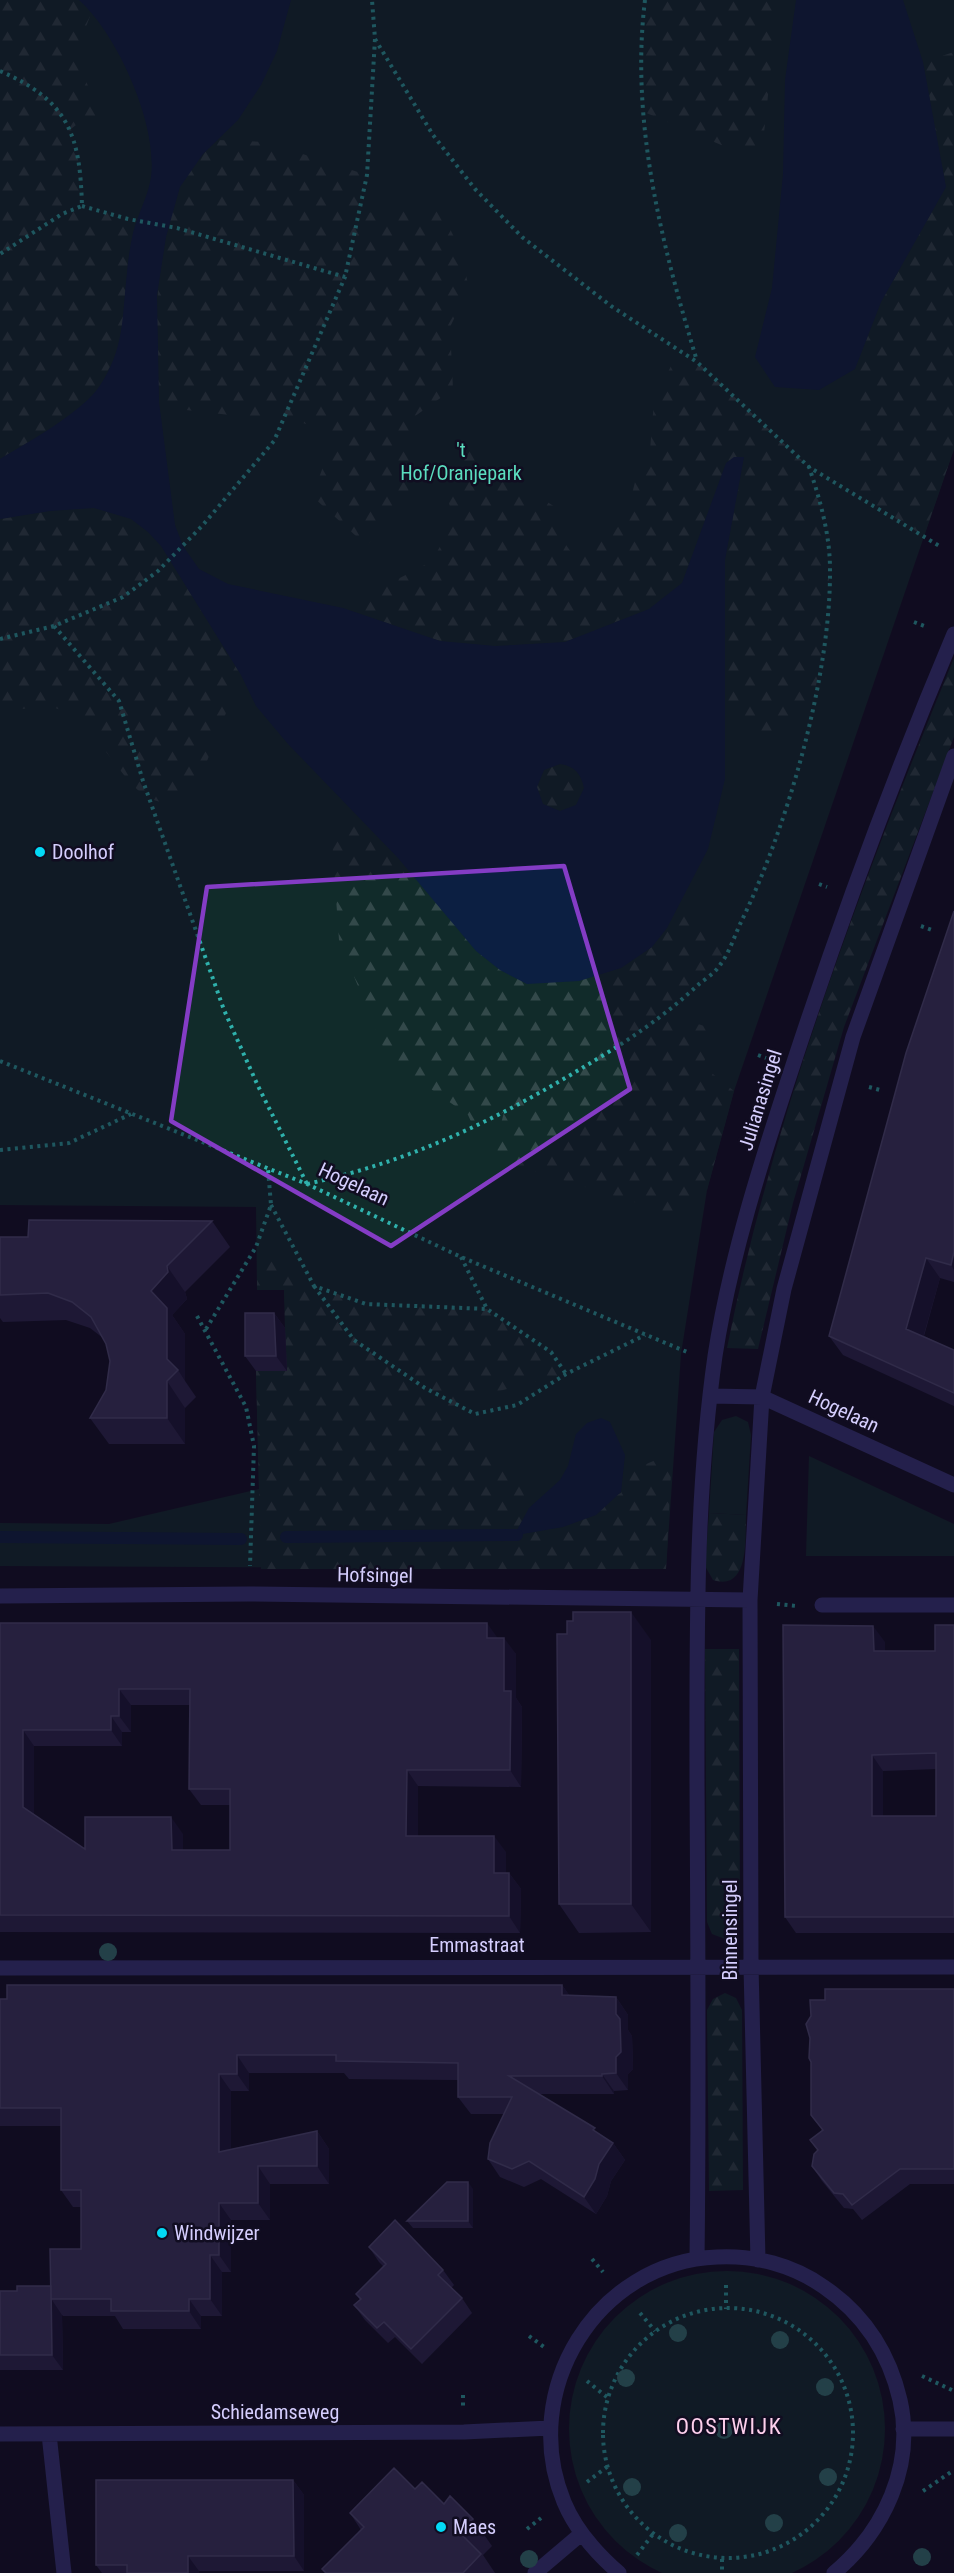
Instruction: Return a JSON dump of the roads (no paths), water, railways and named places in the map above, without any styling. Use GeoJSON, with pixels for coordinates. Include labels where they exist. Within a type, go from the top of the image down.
{"type":"FeatureCollection","features":[{"type":"Feature","properties":{"kind":"street","name":"Julianasingel"},"geometry":{"type":"LineString","coordinates":[[698,1599],[702,1474],[725,1302],[775,1118],[850,896],[954,634]]}},
{"type":"Feature","properties":{"kind":"street"},"geometry":{"type":"LineString","coordinates":[[750,1600],[762,1397],[784,1289],[853,1037],[954,756]]}},
{"type":"Feature","properties":{"kind":"street","name":"Hogelaan"},"geometry":{"type":"LineString","coordinates":[[711,1396],[762,1397],[954,1485]]}},
{"type":"Feature","properties":{"kind":"street","name":"Hofsingel"},"geometry":{"type":"LineString","coordinates":[[0,1596],[249,1594],[750,1600]]}},
{"type":"Feature","properties":{"kind":"street","name":"Binnensingel"},"geometry":{"type":"LineString","coordinates":[[697,2259],[698,1599]]}},
{"type":"Feature","properties":{"kind":"street","name":"Binnensingel"},"geometry":{"type":"LineString","coordinates":[[750,1600],[750,1966],[758,2260]]}},
{"type":"Feature","properties":{"kind":"street"},"geometry":{"type":"LineString","coordinates":[[822,1605],[954,1605]]}},
{"type":"Feature","properties":{"kind":"street","name":"Emmastraat"},"geometry":{"type":"LineString","coordinates":[[0,1968],[698,1965],[954,1967]]}},
{"type":"Feature","properties":{"kind":"street"},"geometry":{"type":"LineString","coordinates":[[619,2573],[581,2534],[567,2510],[557,2484],[551,2456],[549,2428],[552,2406],[564,2363],[589,2323],[612,2299],[634,2283],[651,2273],[697,2259],[726,2256],[779,2264],[817,2282],[850,2307],[864,2322],[886,2356],[895,2380],[903,2429],[901,2462],[893,2494],[864,2544],[834,2573]]}},
{"type":"Feature","properties":{"kind":"street","name":"Schiedamseweg"},"geometry":{"type":"LineString","coordinates":[[0,2434],[452,2432],[549,2428]]}},
{"type":"Feature","properties":{"kind":"street"},"geometry":{"type":"LineString","coordinates":[[903,2429],[954,2429]]}},
{"type":"Feature","properties":{"kind":"street"},"geometry":{"type":"LineString","coordinates":[[49,2434],[64,2573]]}},
{"type":"Feature","properties":{"kind":"street"},"geometry":{"type":"LineString","coordinates":[[536,2573],[581,2534]]}},
{"type":"Feature","properties":{"kind":"water"},"geometry":{"type":"Polygon","coordinates":[[[79,0],[291,0],[277,51],[261,85],[238,120],[203,154],[180,187],[166,237],[157,295],[159,402],[175,525],[183,546],[199,569],[228,584],[343,608],[440,641],[495,646],[565,642],[649,609],[682,583],[726,463],[734,457],[744,457],[725,560],[725,779],[708,849],[667,928],[652,947],[621,968],[579,981],[527,984],[500,970],[476,951],[398,858],[288,744],[256,706],[241,675],[161,546],[131,519],[94,508],[50,511],[0,519],[0,459],[80,407],[99,387],[114,359],[121,332],[132,238],[151,177],[152,156],[142,107],[121,58],[94,16],[79,0]],[[560,764],[544,770],[537,787],[543,804],[560,811],[576,805],[584,788],[576,771],[560,764]]]}},
{"type":"Feature","properties":{"kind":"water"},"geometry":{"type":"Polygon","coordinates":[[[796,0],[903,0],[923,62],[946,187],[881,302],[855,369],[819,390],[775,387],[755,357],[772,288],[783,174],[785,80],[796,0]]]}},
{"type":"Feature","properties":{"kind":"water"},"geometry":{"type":"Polygon","coordinates":[[[601,1418],[610,1422],[625,1455],[621,1492],[596,1515],[563,1527],[517,1535],[516,1532],[529,1508],[560,1480],[568,1466],[576,1434],[587,1423],[601,1418]]]}},
{"type":"Feature","properties":{"kind":"waterway"},"geometry":{"type":"LineString","coordinates":[[286,1537],[517,1535]]}},
{"type":"Feature","properties":{"kind":"waterway"},"geometry":{"type":"LineString","coordinates":[[0,1537],[241,1539]]}},
{"type":"Feature","properties":{"kind":"place","name":"Doolhof"},"geometry":{"type":"Point","coordinates":[40,852]}},
{"type":"Feature","properties":{"kind":"place","name":"Windwijzer"},"geometry":{"type":"Point","coordinates":[162,2233]}},
{"type":"Feature","properties":{"kind":"place","name":"Maes"},"geometry":{"type":"Point","coordinates":[441,2527]}},
{"type":"Feature","properties":{"kind":"district","name":"OOSTWIJK"},"geometry":{"type":"Point","coordinates":[729,2426]}},
{"type":"Feature","properties":{"kind":"park label","name":"'t Hof/Oranjepark"},"geometry":{"type":"Point","coordinates":[461,462]}}]}
